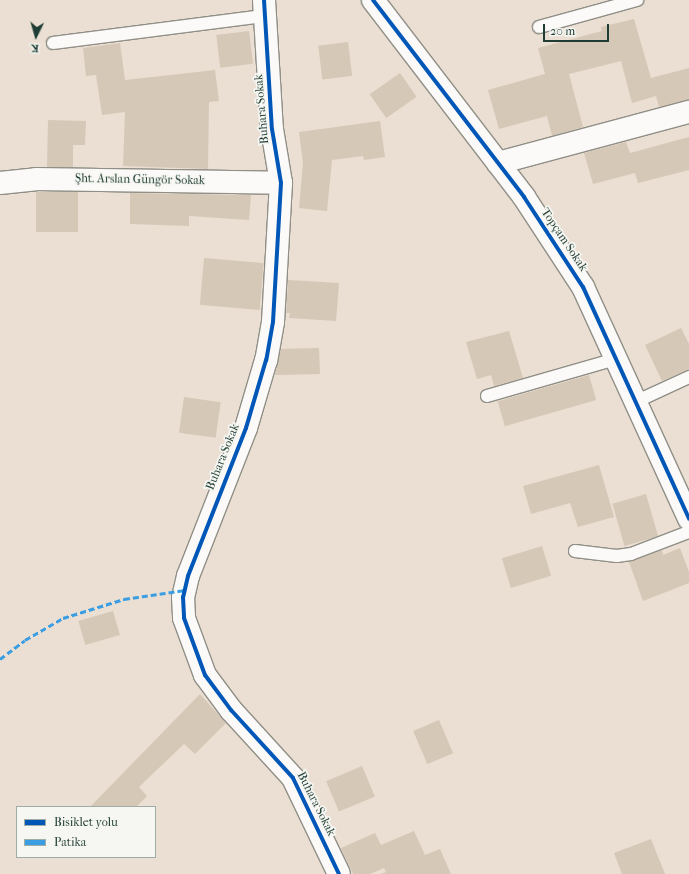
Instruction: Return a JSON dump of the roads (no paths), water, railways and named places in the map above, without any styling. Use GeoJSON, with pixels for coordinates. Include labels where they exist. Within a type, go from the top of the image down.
{"type":"FeatureCollection","features":[{"type":"Feature","properties":{"kind":"street","name":"Topçam Sokak"},"geometry":{"type":"LineString","coordinates":[[374,0],[524,197],[583,287],[689,519]]}},
{"type":"Feature","properties":{"kind":"street","name":"Buhara Sokak"},"geometry":{"type":"LineString","coordinates":[[264,8],[272,129],[280,183],[276,298],[266,360],[246,428],[188,576],[183,597],[184,618],[205,675],[231,710],[293,778],[339,874]]}},
{"type":"Feature","properties":{"kind":"street"},"geometry":{"type":"LineString","coordinates":[[498,163],[689,112]]}},
{"type":"Feature","properties":{"kind":"street","name":"Şht. Arslan Güngör Sokak"},"geometry":{"type":"LineString","coordinates":[[0,183],[56,179],[280,183]]}},
{"type":"Feature","properties":{"kind":"lane"},"geometry":{"type":"LineString","coordinates":[[538,27],[637,0]]}},
{"type":"Feature","properties":{"kind":"lane"},"geometry":{"type":"LineString","coordinates":[[53,43],[264,8]]}},
{"type":"Feature","properties":{"kind":"lane"},"geometry":{"type":"LineString","coordinates":[[487,396],[616,359]]}},
{"type":"Feature","properties":{"kind":"lane"},"geometry":{"type":"LineString","coordinates":[[636,402],[689,377]]}},
{"type":"Feature","properties":{"kind":"lane"},"geometry":{"type":"LineString","coordinates":[[575,551],[617,556],[631,554],[689,532]]}}]}
